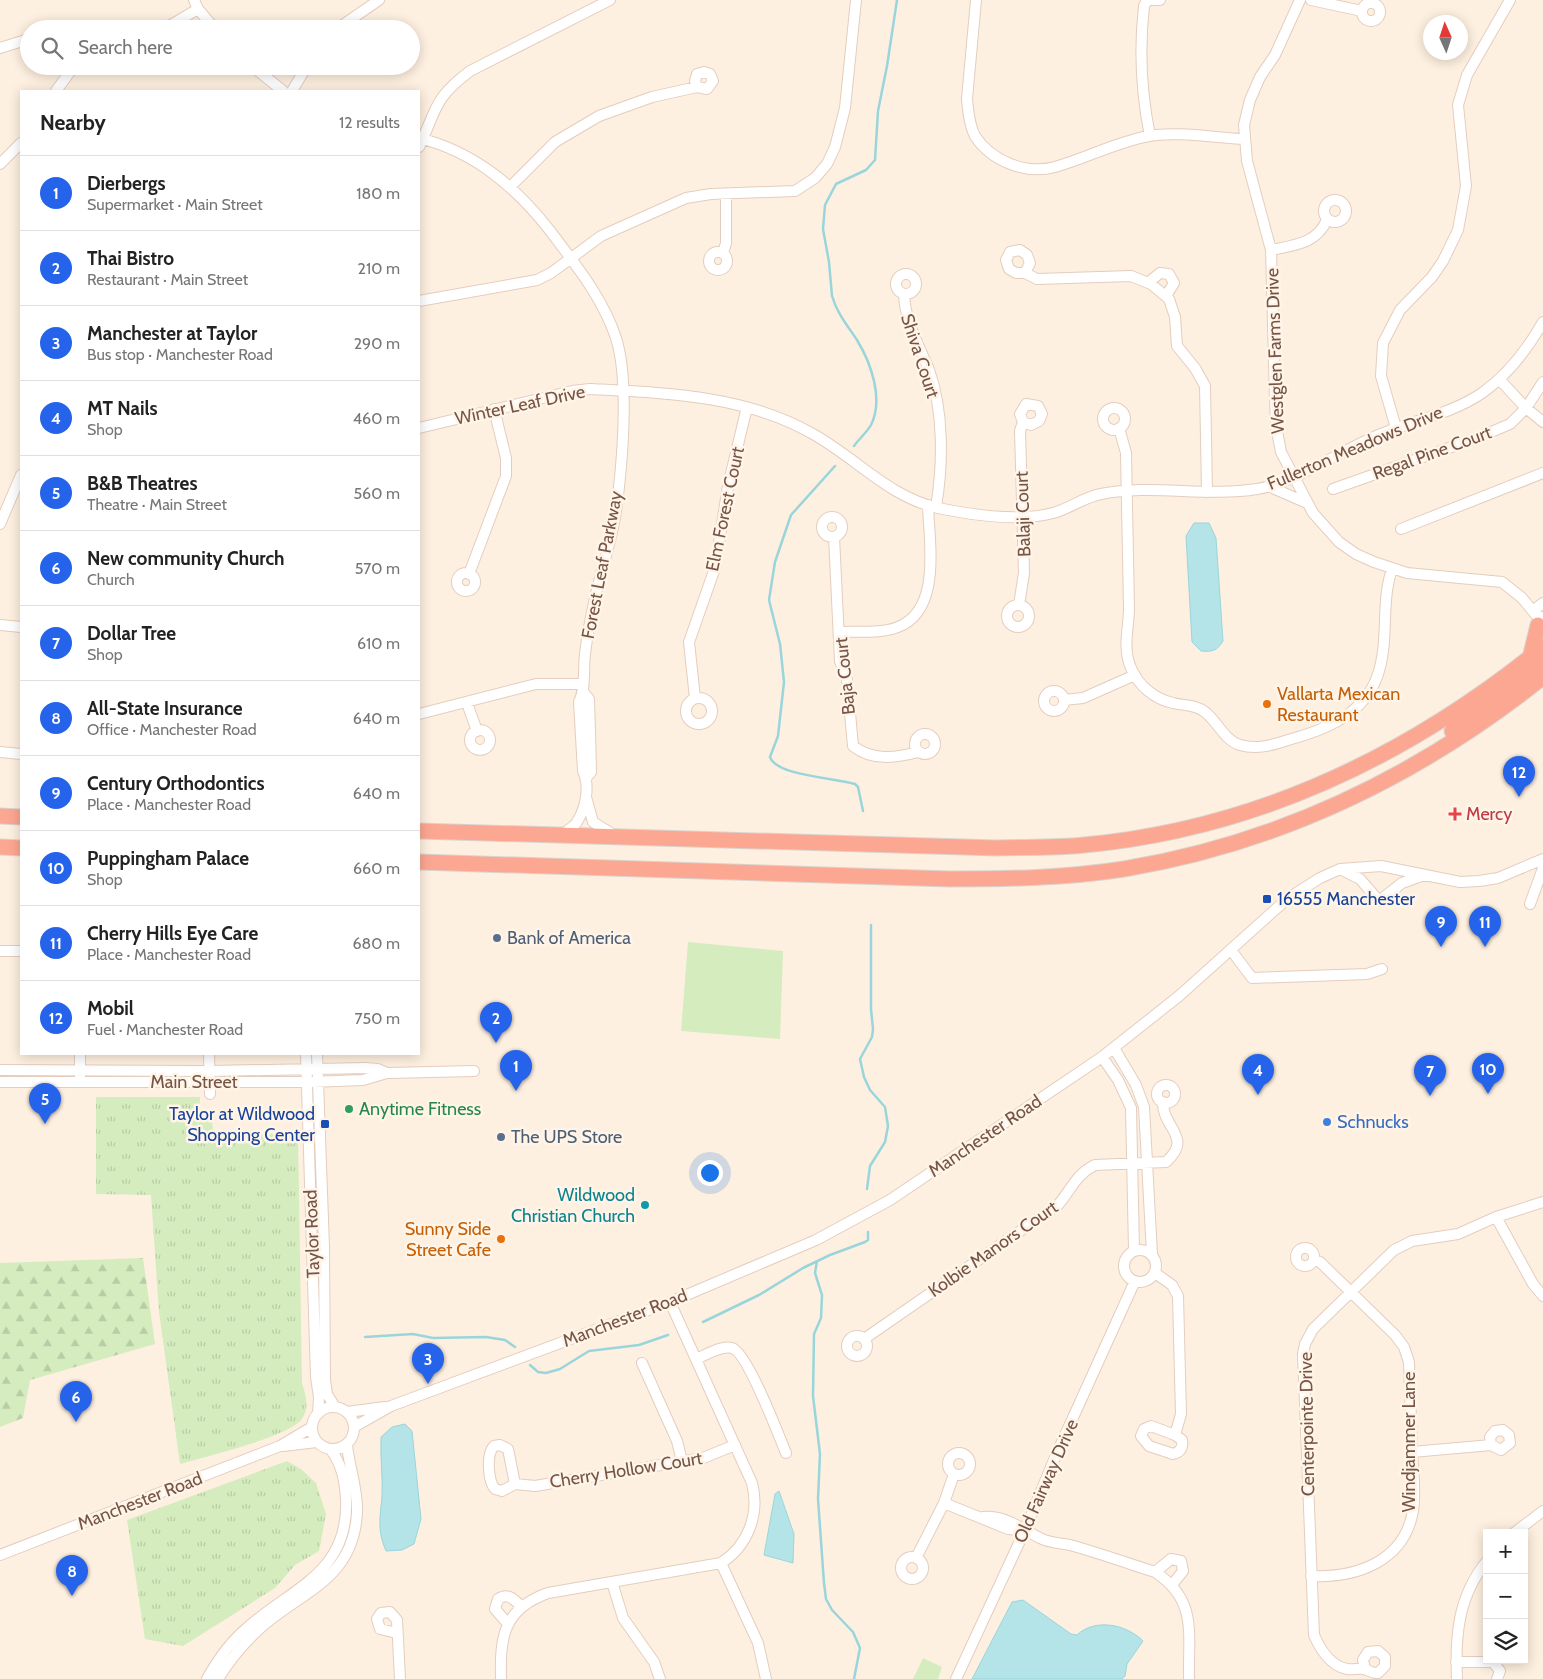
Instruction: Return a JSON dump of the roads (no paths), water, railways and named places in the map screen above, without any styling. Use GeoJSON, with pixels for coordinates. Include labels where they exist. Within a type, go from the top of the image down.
{"type":"FeatureCollection","features":[{"type":"Feature","properties":{"kind":"highway"},"geometry":{"type":"LineString","coordinates":[[1536,660],[1539,620]]}},
{"type":"Feature","properties":{"kind":"highway"},"geometry":{"type":"LineString","coordinates":[[1392,779],[1536,660],[1543,647]]}},
{"type":"Feature","properties":{"kind":"highway"},"geometry":{"type":"LineString","coordinates":[[420,830],[997,848],[1083,845],[1160,834],[1197,826],[1268,805],[1348,772],[1427,731],[1536,660]]}},
{"type":"Feature","properties":{"kind":"highway"},"geometry":{"type":"LineString","coordinates":[[420,862],[950,879],[1036,878],[1080,874],[1165,861],[1249,839],[1329,810],[1392,779],[1468,732],[1540,681]]}},
{"type":"Feature","properties":{"kind":"highway"},"geometry":{"type":"LineString","coordinates":[[0,816],[20,817]]}},
{"type":"Feature","properties":{"kind":"highway"},"geometry":{"type":"LineString","coordinates":[[0,847],[20,848]]}},
{"type":"Feature","properties":{"kind":"street"},"geometry":{"type":"LineString","coordinates":[[350,20],[379,0]]}},
{"type":"Feature","properties":{"kind":"street"},"geometry":{"type":"LineString","coordinates":[[420,141],[440,98],[455,82],[470,71],[610,0]]}},
{"type":"Feature","properties":{"kind":"street"},"geometry":{"type":"LineString","coordinates":[[420,301],[522,284],[551,273],[601,236],[676,202],[694,196],[795,190],[815,178],[827,164],[838,139],[845,108],[856,0]]}},
{"type":"Feature","properties":{"kind":"street"},"geometry":{"type":"LineString","coordinates":[[976,0],[967,99],[973,130],[985,149],[1006,163],[1046,169],[1104,148],[1150,136],[1244,139]]}},
{"type":"Feature","properties":{"kind":"street"},"geometry":{"type":"LineString","coordinates":[[1147,0],[1144,6],[1140,53],[1144,105],[1150,136]]}},
{"type":"Feature","properties":{"kind":"street"},"geometry":{"type":"LineString","coordinates":[[1152,0],[1160,0]]}},
{"type":"Feature","properties":{"kind":"street","name":"Westglen Farms Drive"},"geometry":{"type":"LineString","coordinates":[[1300,0],[1294,16],[1260,77],[1250,100],[1244,125],[1247,161],[1271,250],[1276,426],[1281,452],[1307,503],[1326,529],[1339,542],[1356,554],[1392,569],[1428,576],[1489,579],[1502,582],[1513,588],[1539,620]]}},
{"type":"Feature","properties":{"kind":"street"},"geometry":{"type":"LineString","coordinates":[[1311,0],[1362,11]]}},
{"type":"Feature","properties":{"kind":"street"},"geometry":{"type":"LineString","coordinates":[[1396,428],[1381,376],[1383,343],[1400,310],[1432,277],[1443,261],[1458,230],[1466,186],[1459,126],[1460,97],[1467,75],[1510,0]]}},
{"type":"Feature","properties":{"kind":"street"},"geometry":{"type":"LineString","coordinates":[[176,20],[196,5],[208,20]]}},
{"type":"Feature","properties":{"kind":"street"},"geometry":{"type":"LineString","coordinates":[[0,48],[20,42]]}},
{"type":"Feature","properties":{"kind":"street"},"geometry":{"type":"LineString","coordinates":[[57,90],[68,75]]}},
{"type":"Feature","properties":{"kind":"street"},"geometry":{"type":"LineString","coordinates":[[263,75],[282,90]]}},
{"type":"Feature","properties":{"kind":"street"},"geometry":{"type":"LineString","coordinates":[[293,90],[302,75]]}},
{"type":"Feature","properties":{"kind":"street"},"geometry":{"type":"LineString","coordinates":[[511,186],[543,152],[577,128],[616,108],[698,87]]}},
{"type":"Feature","properties":{"kind":"street","name":"Forest Leaf Parkway"},"geometry":{"type":"LineString","coordinates":[[420,141],[445,146],[479,162],[511,186],[534,210],[571,259],[600,303],[616,337],[621,364],[622,390],[620,471],[615,518],[585,652],[584,689],[589,699],[591,772],[586,778],[586,796],[593,822],[615,836]]}},
{"type":"Feature","properties":{"kind":"street"},"geometry":{"type":"LineString","coordinates":[[0,164],[20,144]]}},
{"type":"Feature","properties":{"kind":"street"},"geometry":{"type":"LineString","coordinates":[[723,253],[726,243],[726,194]]}},
{"type":"Feature","properties":{"kind":"street"},"geometry":{"type":"LineString","coordinates":[[1271,250],[1310,240],[1323,230],[1327,220]]}},
{"type":"Feature","properties":{"kind":"street"},"geometry":{"type":"LineString","coordinates":[[1025,273],[1044,280],[1131,276],[1148,282],[1166,296],[1174,310],[1177,346],[1195,368],[1205,386],[1207,492]]}},
{"type":"Feature","properties":{"kind":"street"},"geometry":{"type":"LineString","coordinates":[[1148,282],[1160,274],[1169,274],[1174,283],[1166,296]]}},
{"type":"Feature","properties":{"kind":"street","name":"Shiva Court"},"geometry":{"type":"LineString","coordinates":[[840,632],[891,629],[900,626],[920,607],[926,597],[930,575],[932,506],[941,467],[940,428],[929,370],[904,309],[904,294]]}},
{"type":"Feature","properties":{"kind":"street","name":"Fullerton Meadows Drive"},"geometry":{"type":"LineString","coordinates":[[622,390],[714,398],[747,407],[777,417],[814,434],[882,484],[932,506],[985,515],[1023,516],[1050,514],[1075,506],[1099,494],[1127,492],[1234,492],[1268,486],[1396,428],[1453,407],[1480,394],[1510,371],[1543,322]]}},
{"type":"Feature","properties":{"kind":"street"},"geometry":{"type":"LineString","coordinates":[[1500,380],[1526,408],[1543,422]]}},
{"type":"Feature","properties":{"kind":"street","name":"Regal Pine Court"},"geometry":{"type":"LineString","coordinates":[[1333,489],[1510,424],[1526,408],[1543,382]]}},
{"type":"Feature","properties":{"kind":"street","name":"Winter Leaf Drive"},"geometry":{"type":"LineString","coordinates":[[420,428],[572,391],[590,389],[622,390]]}},
{"type":"Feature","properties":{"kind":"street","name":"Elm Forest Court"},"geometry":{"type":"LineString","coordinates":[[695,698],[689,642],[715,568],[728,486],[747,407]]}},
{"type":"Feature","properties":{"kind":"street"},"geometry":{"type":"LineString","coordinates":[[469,574],[506,476],[506,458],[494,409]]}},
{"type":"Feature","properties":{"kind":"street","name":"Balaji Court"},"geometry":{"type":"LineString","coordinates":[[1019,605],[1024,573],[1020,431],[1023,422]]}},
{"type":"Feature","properties":{"kind":"street"},"geometry":{"type":"LineString","coordinates":[[1119,428],[1126,453],[1129,608],[1125,645],[1135,675],[1145,689],[1164,701],[1199,708],[1211,718],[1230,740],[1240,745],[1262,748],[1327,728],[1339,722],[1358,705],[1377,677],[1383,654],[1384,600],[1392,569]]}},
{"type":"Feature","properties":{"kind":"street"},"geometry":{"type":"LineString","coordinates":[[1401,529],[1543,473]]}},
{"type":"Feature","properties":{"kind":"street"},"geometry":{"type":"LineString","coordinates":[[0,524],[20,477]]}},
{"type":"Feature","properties":{"kind":"street"},"geometry":{"type":"LineString","coordinates":[[1268,486],[1307,503]]}},
{"type":"Feature","properties":{"kind":"street","name":"Baja Court"},"geometry":{"type":"LineString","coordinates":[[834,537],[840,661],[847,680],[853,746],[862,753],[876,756],[890,757],[918,752]]}},
{"type":"Feature","properties":{"kind":"street"},"geometry":{"type":"LineString","coordinates":[[1539,620],[1543,603]]}},
{"type":"Feature","properties":{"kind":"street"},"geometry":{"type":"LineString","coordinates":[[0,626],[20,627]]}},
{"type":"Feature","properties":{"kind":"street"},"geometry":{"type":"LineString","coordinates":[[1064,700],[1083,698],[1135,675]]}},
{"type":"Feature","properties":{"kind":"street"},"geometry":{"type":"LineString","coordinates":[[420,714],[536,684],[584,689]]}},
{"type":"Feature","properties":{"kind":"street"},"geometry":{"type":"LineString","coordinates":[[467,703],[477,731]]}},
{"type":"Feature","properties":{"kind":"street"},"geometry":{"type":"LineString","coordinates":[[0,752],[20,754]]}},
{"type":"Feature","properties":{"kind":"street","name":"Forest Leaf Parkway"},"geometry":{"type":"LineString","coordinates":[[560,835],[577,822],[586,796]]}},
{"type":"Feature","properties":{"kind":"street","name":"Manchester Road"},"geometry":{"type":"LineString","coordinates":[[354,1426],[391,1406],[670,1302],[816,1240],[890,1200],[1102,1057],[1179,996],[1287,899],[1320,878],[1340,869],[1380,866],[1460,882],[1498,878],[1543,859]]}},
{"type":"Feature","properties":{"kind":"street"},"geometry":{"type":"LineString","coordinates":[[1530,904],[1543,868]]}},
{"type":"Feature","properties":{"kind":"street"},"geometry":{"type":"LineString","coordinates":[[1340,869],[1360,879],[1379,901],[1402,883],[1426,875]]}},
{"type":"Feature","properties":{"kind":"street"},"geometry":{"type":"LineString","coordinates":[[1231,950],[1252,978],[1367,974],[1382,969]]}},
{"type":"Feature","properties":{"kind":"street"},"geometry":{"type":"LineString","coordinates":[[0,951],[20,951]]}},
{"type":"Feature","properties":{"kind":"street"},"geometry":{"type":"LineString","coordinates":[[1102,1057],[1118,1080],[1131,1108],[1134,1250],[1125,1260],[1124,1265],[1127,1276],[1135,1281],[1147,1281],[1155,1273],[1157,1265],[1152,1254],[1144,1107],[1136,1085],[1114,1048]]}},
{"type":"Feature","properties":{"kind":"street"},"geometry":{"type":"LineString","coordinates":[[80,1055],[80,1082]]}},
{"type":"Feature","properties":{"kind":"street"},"geometry":{"type":"LineString","coordinates":[[209,1055],[210,1094]]}},
{"type":"Feature","properties":{"kind":"street","name":"Taylor Road"},"geometry":{"type":"LineString","coordinates":[[306,1055],[316,1377],[320,1397],[318,1414]]}},
{"type":"Feature","properties":{"kind":"street","name":"Taylor Road"},"geometry":{"type":"LineString","coordinates":[[317,1055],[324,1247],[325,1381],[329,1400],[335,1407]]}},
{"type":"Feature","properties":{"kind":"street","name":"Main Street"},"geometry":{"type":"LineString","coordinates":[[0,1082],[80,1082],[209,1077],[306,1069],[370,1068],[387,1073]]}},
{"type":"Feature","properties":{"kind":"street","name":"Main Street"},"geometry":{"type":"LineString","coordinates":[[0,1070],[80,1070],[307,1082],[363,1080],[387,1073],[474,1071]]}},
{"type":"Feature","properties":{"kind":"street","name":"Kolbie Manors Court"},"geometry":{"type":"LineString","coordinates":[[864,1339],[1058,1205],[1077,1177],[1086,1169],[1095,1165],[1166,1162],[1177,1150],[1178,1138],[1166,1118],[1163,1102]]}},
{"type":"Feature","properties":{"kind":"street","name":"Centerpointe Drive"},"geometry":{"type":"LineString","coordinates":[[1365,1669],[1347,1669],[1337,1665],[1318,1645],[1313,1626],[1303,1354],[1305,1344],[1313,1329],[1394,1250],[1412,1241],[1458,1234],[1496,1217],[1543,1202]]}},
{"type":"Feature","properties":{"kind":"street"},"geometry":{"type":"LineString","coordinates":[[1496,1217],[1533,1284],[1543,1296]]}},
{"type":"Feature","properties":{"kind":"street"},"geometry":{"type":"LineString","coordinates":[[1134,1250],[1145,1250],[1152,1254]]}},
{"type":"Feature","properties":{"kind":"street","name":"Windjammer Lane"},"geometry":{"type":"LineString","coordinates":[[1311,1576],[1341,1576],[1363,1569],[1385,1557],[1398,1544],[1406,1532],[1413,1510],[1409,1362],[1404,1347],[1395,1335],[1352,1292],[1320,1262],[1314,1260]]}},
{"type":"Feature","properties":{"kind":"street"},"geometry":{"type":"LineString","coordinates":[[1155,1273],[1172,1285],[1178,1303],[1181,1414],[1175,1434]]}},
{"type":"Feature","properties":{"kind":"street","name":"Old Fairway Drive"},"geometry":{"type":"LineString","coordinates":[[956,1679],[1029,1531],[1056,1455],[1135,1281]]}},
{"type":"Feature","properties":{"kind":"street"},"geometry":{"type":"LineString","coordinates":[[501,1679],[500,1647],[508,1624],[522,1607],[531,1600],[548,1593],[721,1563],[731,1557],[742,1543],[754,1514],[755,1504],[752,1483],[670,1302]]}},
{"type":"Feature","properties":{"kind":"street"},"geometry":{"type":"LineString","coordinates":[[696,1359],[718,1349],[732,1348],[738,1351],[751,1372],[786,1454]]}},
{"type":"Feature","properties":{"kind":"street"},"geometry":{"type":"LineString","coordinates":[[642,1363],[677,1441],[682,1460]]}},
{"type":"Feature","properties":{"kind":"street","name":"Manchester Road"},"geometry":{"type":"LineString","coordinates":[[347,1412],[391,1406]]}},
{"type":"Feature","properties":{"kind":"street"},"geometry":{"type":"LineString","coordinates":[[218,1679],[239,1649],[265,1624],[312,1586],[333,1556],[346,1518],[344,1476],[340,1462],[331,1450],[317,1442],[312,1434],[312,1427],[318,1414],[326,1408],[335,1407],[347,1412],[353,1418],[354,1434],[347,1445],[331,1450]]}},
{"type":"Feature","properties":{"kind":"street","name":"Manchester Road"},"geometry":{"type":"LineString","coordinates":[[0,1555],[280,1446],[312,1427]]}},
{"type":"Feature","properties":{"kind":"street","name":"Manchester Road"},"geometry":{"type":"LineString","coordinates":[[280,1446],[317,1442]]}},
{"type":"Feature","properties":{"kind":"street"},"geometry":{"type":"LineString","coordinates":[[207,1679],[219,1659],[244,1630],[274,1606],[335,1572],[343,1561],[354,1534],[357,1503],[347,1445]]}},
{"type":"Feature","properties":{"kind":"street","name":"Cherry Hollow Court"},"geometry":{"type":"LineString","coordinates":[[515,1484],[535,1486],[712,1456],[735,1445]]}},
{"type":"Feature","properties":{"kind":"street"},"geometry":{"type":"LineString","coordinates":[[1412,1452],[1490,1445]]}},
{"type":"Feature","properties":{"kind":"street"},"geometry":{"type":"LineString","coordinates":[[916,1558],[944,1503],[954,1474]]}},
{"type":"Feature","properties":{"kind":"street"},"geometry":{"type":"LineString","coordinates":[[944,1503],[983,1517],[989,1522],[1008,1529],[1029,1531],[1039,1538],[1155,1572],[1182,1597],[1187,1611],[1189,1679]]}},
{"type":"Feature","properties":{"kind":"street"},"geometry":{"type":"LineString","coordinates":[[1519,1529],[1543,1511]]}},
{"type":"Feature","properties":{"kind":"street"},"geometry":{"type":"LineString","coordinates":[[1155,1572],[1171,1559],[1181,1561],[1184,1571],[1172,1586]]}},
{"type":"Feature","properties":{"kind":"street"},"geometry":{"type":"LineString","coordinates":[[721,1563],[758,1643],[766,1679]]}},
{"type":"Feature","properties":{"kind":"street"},"geometry":{"type":"LineString","coordinates":[[1457,1679],[1457,1629],[1464,1600],[1483,1570]]}},
{"type":"Feature","properties":{"kind":"street"},"geometry":{"type":"LineString","coordinates":[[612,1582],[623,1618],[654,1662],[660,1679]]}},
{"type":"Feature","properties":{"kind":"street"},"geometry":{"type":"LineString","coordinates":[[508,1624],[495,1609],[498,1598],[510,1596],[522,1607]]}},
{"type":"Feature","properties":{"kind":"street"},"geometry":{"type":"LineString","coordinates":[[397,1633],[400,1679]]}},
{"type":"Feature","properties":{"kind":"street"},"geometry":{"type":"LineString","coordinates":[[1456,1662],[1494,1662],[1500,1671],[1497,1679]]}},
{"type":"Feature","properties":{"kind":"water"},"geometry":{"type":"Polygon","coordinates":[[[1194,523],[1209,523],[1216,538],[1223,641],[1219,647],[1211,651],[1201,651],[1192,642],[1186,536],[1194,523]]]}},
{"type":"Feature","properties":{"kind":"water"},"geometry":{"type":"Polygon","coordinates":[[[405,1424],[412,1431],[421,1519],[414,1544],[402,1550],[386,1551],[381,1537],[380,1524],[382,1490],[381,1437],[392,1427],[405,1424]]]}},
{"type":"Feature","properties":{"kind":"water"},"geometry":{"type":"Polygon","coordinates":[[[779,1491],[794,1534],[793,1563],[764,1555],[775,1494],[779,1491]]]}},
{"type":"Feature","properties":{"kind":"water"},"geometry":{"type":"Polygon","coordinates":[[[1023,1600],[1071,1634],[1077,1635],[1093,1626],[1110,1625],[1128,1630],[1136,1635],[1143,1641],[1127,1664],[1125,1676],[1122,1679],[972,1679],[1012,1602],[1023,1600]]]}},
{"type":"Feature","properties":{"kind":"waterway"},"geometry":{"type":"LineString","coordinates":[[854,446],[871,425],[875,415],[876,393],[867,359],[839,313],[832,296],[829,262],[823,229],[825,205],[836,184],[866,170],[875,160],[878,111],[897,0]]}},
{"type":"Feature","properties":{"kind":"waterway"},"geometry":{"type":"LineString","coordinates":[[835,466],[791,515],[775,562],[769,600],[780,644],[784,682],[778,736],[770,757],[783,768],[795,772],[855,784],[858,787],[863,811]]}},
{"type":"Feature","properties":{"kind":"waterway"},"geometry":{"type":"LineString","coordinates":[[867,1189],[870,1166],[885,1142],[888,1126],[885,1107],[870,1090],[864,1077],[860,1059],[872,1037],[873,1029],[871,1009],[871,925]]}},
{"type":"Feature","properties":{"kind":"waterway"},"geometry":{"type":"LineString","coordinates":[[703,1322],[759,1295],[803,1268],[830,1255],[865,1242],[868,1240],[868,1232]]}},
{"type":"Feature","properties":{"kind":"waterway"},"geometry":{"type":"LineString","coordinates":[[817,1261],[815,1273],[822,1295],[821,1318],[814,1334],[813,1396],[820,1454],[818,1499],[824,1583],[826,1599],[832,1610],[853,1632],[860,1648],[854,1679]]}},
{"type":"Feature","properties":{"kind":"waterway"},"geometry":{"type":"LineString","coordinates":[[365,1337],[413,1334],[433,1338],[486,1337],[505,1340],[515,1347]]}},
{"type":"Feature","properties":{"kind":"waterway"},"geometry":{"type":"LineString","coordinates":[[530,1365],[538,1372],[546,1373],[560,1369],[589,1351],[639,1345],[668,1335]]}},
{"type":"Feature","properties":{"kind":"place","name":"Vallarta Mexican Restaurant"},"geometry":{"type":"Point","coordinates":[1267,704]}},
{"type":"Feature","properties":{"kind":"place","name":"Mobil"},"geometry":{"type":"Point","coordinates":[1519,797]}},
{"type":"Feature","properties":{"kind":"place","name":"Mercy"},"geometry":{"type":"Point","coordinates":[1455,814]}},
{"type":"Feature","properties":{"kind":"place","name":"16555 Manchester"},"geometry":{"type":"Point","coordinates":[1267,899]}},
{"type":"Feature","properties":{"kind":"place","name":"Bank of America"},"geometry":{"type":"Point","coordinates":[497,938]}},
{"type":"Feature","properties":{"kind":"place","name":"Century Orthodontics"},"geometry":{"type":"Point","coordinates":[1441,947]}},
{"type":"Feature","properties":{"kind":"place","name":"Cherry Hills Eye Care"},"geometry":{"type":"Point","coordinates":[1485,947]}},
{"type":"Feature","properties":{"kind":"place","name":"Thai Bistro"},"geometry":{"type":"Point","coordinates":[496,1043]}},
{"type":"Feature","properties":{"kind":"place","name":"Dierbergs"},"geometry":{"type":"Point","coordinates":[516,1091]}},
{"type":"Feature","properties":{"kind":"place","name":"Puppingham Palace"},"geometry":{"type":"Point","coordinates":[1488,1094]}},
{"type":"Feature","properties":{"kind":"place","name":"MT Nails"},"geometry":{"type":"Point","coordinates":[1258,1095]}},
{"type":"Feature","properties":{"kind":"place","name":"Dollar Tree"},"geometry":{"type":"Point","coordinates":[1430,1096]}},
{"type":"Feature","properties":{"kind":"place","name":"Anytime Fitness"},"geometry":{"type":"Point","coordinates":[349,1109]}},
{"type":"Feature","properties":{"kind":"place","name":"Schnucks"},"geometry":{"type":"Point","coordinates":[1327,1122]}},
{"type":"Feature","properties":{"kind":"place","name":"B&B Theatres"},"geometry":{"type":"Point","coordinates":[45,1124]}},
{"type":"Feature","properties":{"kind":"place","name":"Taylor at Wildwood Shopping Center"},"geometry":{"type":"Point","coordinates":[325,1124]}},
{"type":"Feature","properties":{"kind":"place","name":"The UPS Store"},"geometry":{"type":"Point","coordinates":[501,1137]}},
{"type":"Feature","properties":{"kind":"place","name":"Wildwood Christian Church"},"geometry":{"type":"Point","coordinates":[645,1205]}},
{"type":"Feature","properties":{"kind":"place","name":"Sunny Side Street Cafe"},"geometry":{"type":"Point","coordinates":[501,1239]}},
{"type":"Feature","properties":{"kind":"place","name":"Manchester at Taylor"},"geometry":{"type":"Point","coordinates":[428,1384]}},
{"type":"Feature","properties":{"kind":"place","name":"New community Church"},"geometry":{"type":"Point","coordinates":[76,1422]}},
{"type":"Feature","properties":{"kind":"place","name":"All-State Insurance"},"geometry":{"type":"Point","coordinates":[72,1596]}}]}
